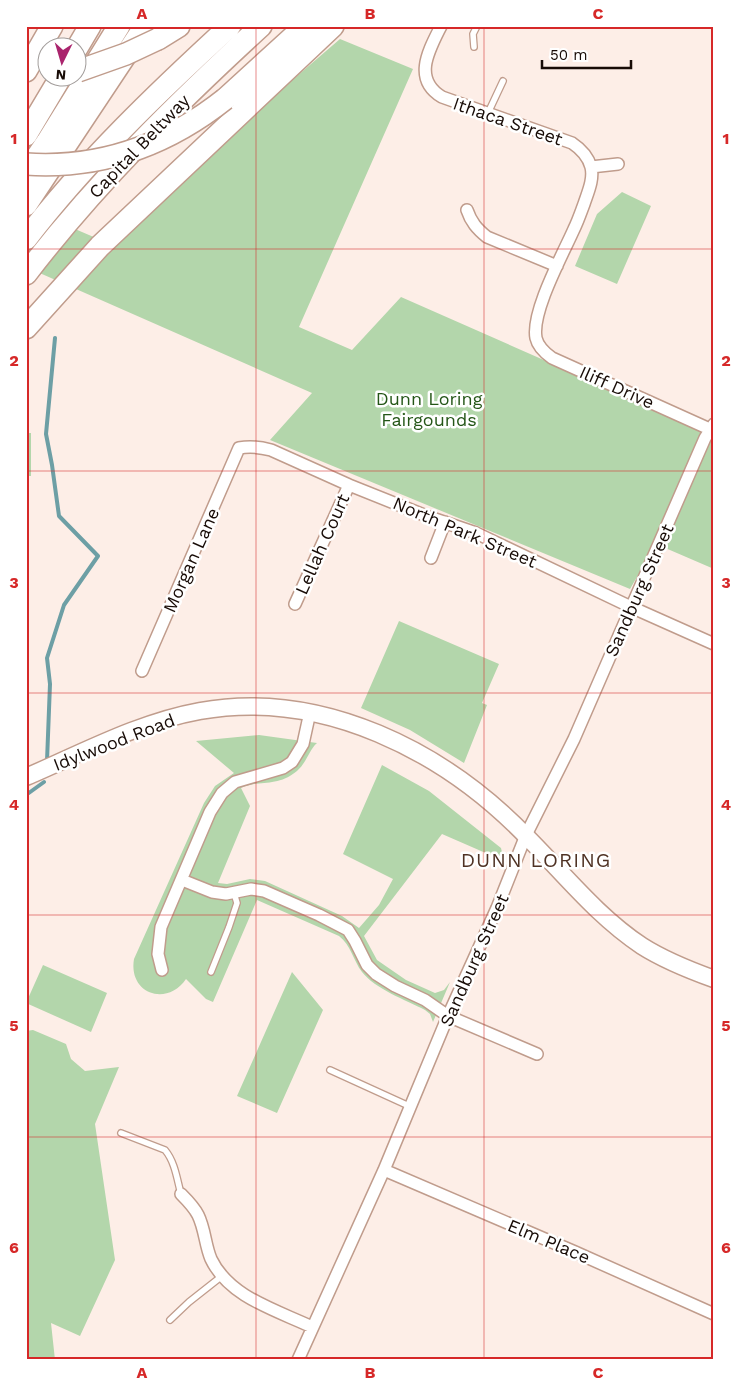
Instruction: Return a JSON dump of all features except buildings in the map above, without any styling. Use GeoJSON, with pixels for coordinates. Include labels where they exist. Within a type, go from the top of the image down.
{"type":"FeatureCollection","features":[{"type":"Feature","properties":{"kind":"highway"},"geometry":{"type":"LineString","coordinates":[[26,70],[52,26]]}},
{"type":"Feature","properties":{"kind":"highway"},"geometry":{"type":"LineString","coordinates":[[83,38],[90,26]]}},
{"type":"Feature","properties":{"kind":"highway"},"geometry":{"type":"LineString","coordinates":[[26,173],[119,26]]}},
{"type":"Feature","properties":{"kind":"highway"},"geometry":{"type":"LineString","coordinates":[[88,67],[126,54],[151,32],[179,26]]}},
{"type":"Feature","properties":{"kind":"highway"},"geometry":{"type":"LineString","coordinates":[[26,240],[51,208],[111,141],[163,88],[230,26]]}},
{"type":"Feature","properties":{"kind":"highway","name":"Capital Beltway"},"geometry":{"type":"LineString","coordinates":[[26,274],[97,188],[170,111],[261,26]]}},
{"type":"Feature","properties":{"kind":"highway"},"geometry":{"type":"LineString","coordinates":[[26,164],[68,165],[118,156],[142,148],[186,127],[225,99],[305,26]]}},
{"type":"Feature","properties":{"kind":"highway"},"geometry":{"type":"LineString","coordinates":[[26,328],[100,246],[333,26]]}},
{"type":"Feature","properties":{"kind":"highway"},"geometry":{"type":"LineString","coordinates":[[26,205],[151,32]]}},
{"type":"Feature","properties":{"kind":"highway"},"geometry":{"type":"LineString","coordinates":[[26,135],[54,88]]}},
{"type":"Feature","properties":{"kind":"main road","name":"Idylwood Road"},"geometry":{"type":"LineString","coordinates":[[26,777],[146,726],[199,711],[256,706],[310,712],[341,720],[374,732],[432,762],[484,796],[526,835],[596,909],[627,935],[666,960],[714,979]]}},
{"type":"Feature","properties":{"kind":"street","name":"Ithaca Street"},"geometry":{"type":"LineString","coordinates":[[441,26],[427,57],[426,77],[429,87],[434,92],[442,97],[572,143],[580,148],[587,157],[591,167]]}},
{"type":"Feature","properties":{"kind":"street"},"geometry":{"type":"LineString","coordinates":[[467,210],[470,219],[487,236],[557,266],[590,188],[592,178],[591,167],[620,163]]}},
{"type":"Feature","properties":{"kind":"street","name":"Iliff Drive"},"geometry":{"type":"LineString","coordinates":[[557,266],[541,306],[536,329],[536,338],[545,354],[713,428]]}},
{"type":"Feature","properties":{"kind":"street","name":"Sandburg Street"},"geometry":{"type":"LineString","coordinates":[[298,1360],[384,1170],[448,1016],[497,908],[526,835],[574,738],[701,446],[713,428]]}},
{"type":"Feature","properties":{"kind":"street","name":"North Park Street"},"geometry":{"type":"LineString","coordinates":[[239,448],[253,447],[266,449],[349,485],[476,533],[631,607],[714,644]]}},
{"type":"Feature","properties":{"kind":"street","name":"Morgan Lane"},"geometry":{"type":"LineString","coordinates":[[142,671],[239,448]]}},
{"type":"Feature","properties":{"kind":"street","name":"Lellah Court"},"geometry":{"type":"LineString","coordinates":[[295,604],[349,485]]}},
{"type":"Feature","properties":{"kind":"street"},"geometry":{"type":"LineString","coordinates":[[431,558],[445,522]]}},
{"type":"Feature","properties":{"kind":"street"},"geometry":{"type":"LineString","coordinates":[[162,970],[158,954],[159,935],[210,812],[222,793],[235,782],[283,768],[292,762],[303,744],[310,712]]}},
{"type":"Feature","properties":{"kind":"street"},"geometry":{"type":"LineString","coordinates":[[182,880],[212,892],[226,894],[251,889],[264,891],[319,915],[348,930],[367,965],[376,974],[435,1006],[448,1016],[537,1054]]}},
{"type":"Feature","properties":{"kind":"street","name":"Elm Place"},"geometry":{"type":"LineString","coordinates":[[384,1170],[714,1314]]}},
{"type":"Feature","properties":{"kind":"street"},"geometry":{"type":"LineString","coordinates":[[181,1194],[198,1215],[211,1258],[222,1276],[249,1298],[312,1326]]}},
{"type":"Feature","properties":{"kind":"lane"},"geometry":{"type":"LineString","coordinates":[[474,47],[473,34],[477,26]]}},
{"type":"Feature","properties":{"kind":"lane"},"geometry":{"type":"LineString","coordinates":[[488,113],[502,81]]}},
{"type":"Feature","properties":{"kind":"lane"},"geometry":{"type":"LineString","coordinates":[[211,972],[230,927],[237,903],[234,893]]}},
{"type":"Feature","properties":{"kind":"lane"},"geometry":{"type":"LineString","coordinates":[[330,1070],[410,1106]]}},
{"type":"Feature","properties":{"kind":"lane"},"geometry":{"type":"LineString","coordinates":[[121,1132],[165,1150],[170,1156],[181,1194]]}},
{"type":"Feature","properties":{"kind":"lane"},"geometry":{"type":"LineString","coordinates":[[170,1320],[222,1276]]}},
{"type":"Feature","properties":{"kind":"green space","name":"Dunn Loring Fairgounds"},"geometry":{"type":"Polygon","coordinates":[[[340,39],[413,69],[299,327],[352,350],[401,297],[714,435],[714,507],[711,508],[714,509],[714,569],[656,544],[630,589],[270,440],[312,393],[26,267],[26,208],[110,244],[130,220],[340,39]]]}},
{"type":"Feature","properties":{"kind":"green space"},"geometry":{"type":"Polygon","coordinates":[[[622,192],[651,206],[617,284],[575,266],[597,214],[622,192]]]}},
{"type":"Feature","properties":{"kind":"green space"},"geometry":{"type":"Polygon","coordinates":[[[26,433],[31,433],[31,476],[26,476],[26,433]]]}},
{"type":"Feature","properties":{"kind":"green space"},"geometry":{"type":"Polygon","coordinates":[[[399,621],[499,664],[482,703],[487,705],[464,763],[410,730],[361,708],[399,621]]]}},
{"type":"Feature","properties":{"kind":"green space"},"geometry":{"type":"Polygon","coordinates":[[[259,735],[317,743],[300,768],[289,776],[282,780],[248,785],[241,788],[250,806],[218,883],[227,884],[250,879],[265,881],[342,916],[359,928],[379,905],[393,879],[343,854],[382,765],[429,791],[501,848],[504,861],[442,834],[364,936],[377,960],[406,980],[435,993],[444,990],[450,982],[433,1022],[430,1014],[425,1010],[383,989],[368,978],[362,972],[349,948],[339,936],[257,900],[213,1002],[206,999],[186,979],[178,988],[169,993],[160,994],[151,993],[137,981],[134,971],[134,959],[204,803],[215,786],[234,773],[196,741],[259,735]]]}},
{"type":"Feature","properties":{"kind":"green space"},"geometry":{"type":"Polygon","coordinates":[[[43,965],[107,993],[91,1032],[26,1003],[43,965]]]}},
{"type":"Feature","properties":{"kind":"green space"},"geometry":{"type":"Polygon","coordinates":[[[292,972],[323,1010],[277,1113],[237,1096],[292,972]]]}},
{"type":"Feature","properties":{"kind":"green space"},"geometry":{"type":"Polygon","coordinates":[[[33,1030],[66,1044],[71,1059],[85,1071],[119,1067],[95,1124],[115,1260],[80,1336],[51,1323],[55,1360],[26,1360],[26,1031],[33,1030]]]}},
{"type":"Feature","properties":{"kind":"waterway"},"geometry":{"type":"LineString","coordinates":[[47,761],[50,684],[47,658],[64,605],[98,556],[59,516],[46,434],[55,338]]}},
{"type":"Feature","properties":{"kind":"waterway"},"geometry":{"type":"LineString","coordinates":[[26,795],[44,782]]}},
{"type":"Feature","properties":{"kind":"district","name":"DUNN LORING"},"geometry":{"type":"Point","coordinates":[536,860]}}]}
